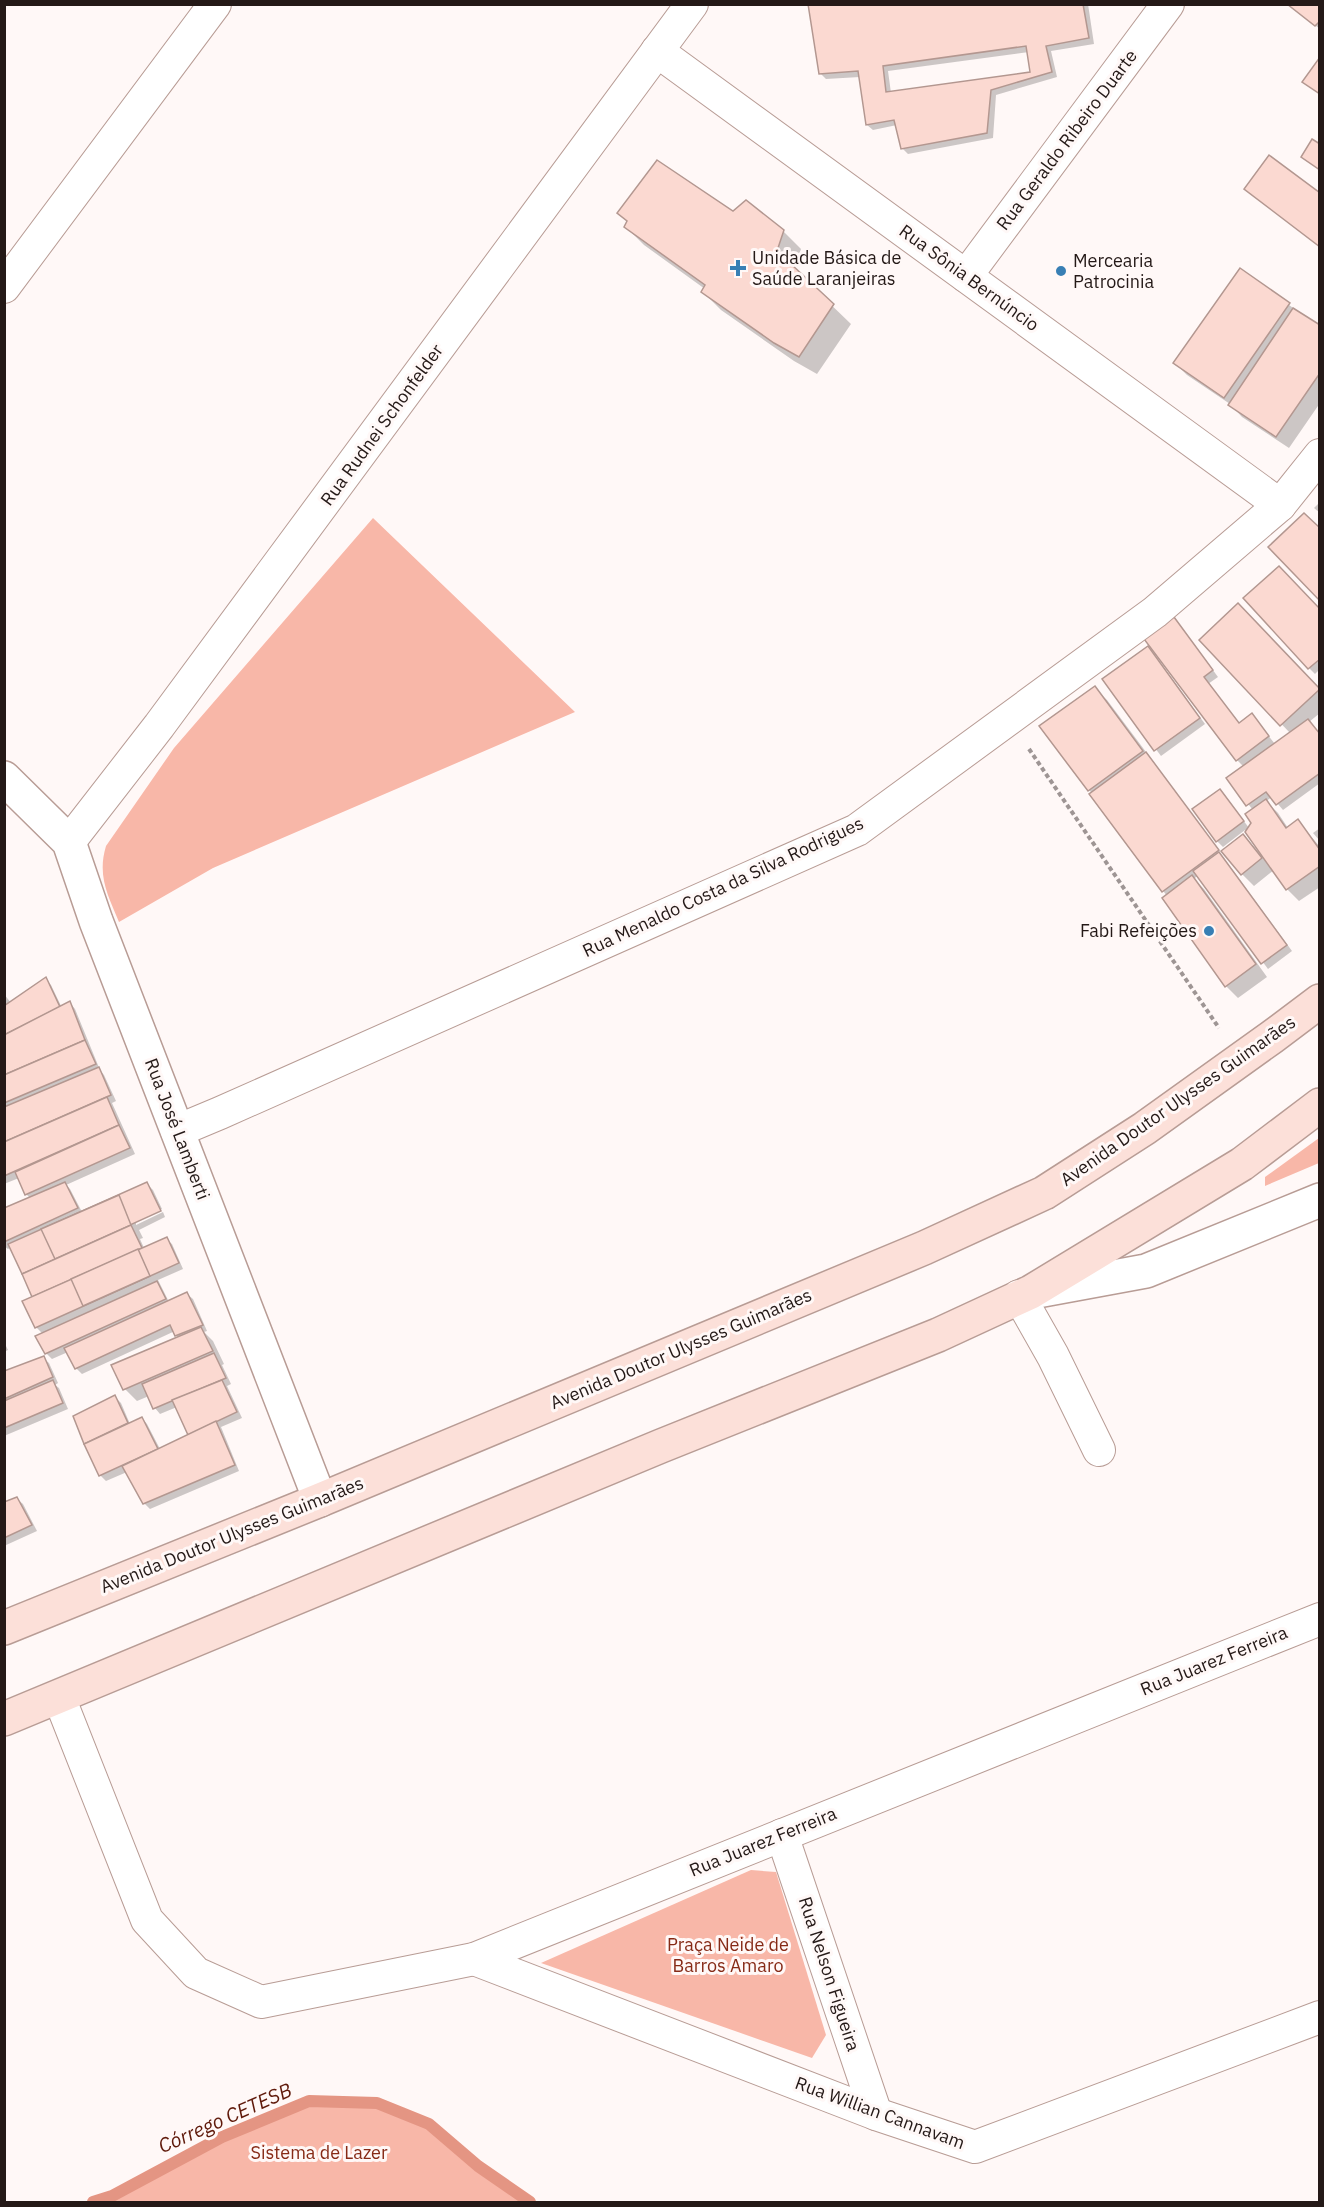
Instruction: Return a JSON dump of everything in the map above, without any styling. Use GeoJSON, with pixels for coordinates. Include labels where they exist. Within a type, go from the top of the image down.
{"type":"FeatureCollection","features":[{"type":"Feature","properties":{"kind":"main road","name":"Avenida Doutor Ulysses Guimarães"},"geometry":{"type":"LineString","coordinates":[[4,1628],[320,1500],[924,1248],[1044,1193],[1145,1128],[1320,1001]]}},
{"type":"Feature","properties":{"kind":"main road"},"geometry":{"type":"LineString","coordinates":[[4,1719],[661,1446],[938,1335],[1025,1294],[1242,1164],[1320,1105]]}},
{"type":"Feature","properties":{"kind":"street"},"geometry":{"type":"LineString","coordinates":[[4,286],[215,4]]}},
{"type":"Feature","properties":{"kind":"street","name":"Rua Rudnei Schonfelder"},"geometry":{"type":"LineString","coordinates":[[69,842],[166,717],[692,4]]}},
{"type":"Feature","properties":{"kind":"street","name":"Rua Geraldo Ribeiro Duarte"},"geometry":{"type":"LineString","coordinates":[[966,276],[1168,4]]}},
{"type":"Feature","properties":{"kind":"street","name":"Rua Sônia Bernúncio"},"geometry":{"type":"LineString","coordinates":[[657,51],[1280,505]]}},
{"type":"Feature","properties":{"kind":"street","name":"Rua Menaldo Costa da Silva Rodrigues"},"geometry":{"type":"LineString","coordinates":[[177,1131],[857,830],[1155,612],[1280,505],[1320,455]]}},
{"type":"Feature","properties":{"kind":"street","name":"Rua José Lamberti"},"geometry":{"type":"LineString","coordinates":[[7,783],[69,842],[96,921],[320,1500]]}},
{"type":"Feature","properties":{"kind":"street"},"geometry":{"type":"LineString","coordinates":[[1099,1450],[1025,1294],[1146,1271],[1320,1200]]}},
{"type":"Feature","properties":{"kind":"street","name":"Rua Juarez Ferreira"},"geometry":{"type":"LineString","coordinates":[[59,1697],[147,1920],[196,1973],[261,2002],[474,1959],[1320,1619]]}},
{"type":"Feature","properties":{"kind":"street","name":"Rua Nelson Figueira"},"geometry":{"type":"LineString","coordinates":[[782,1834],[876,2114]]}},
{"type":"Feature","properties":{"kind":"street","name":"Rua Willian Cannavam"},"geometry":{"type":"LineString","coordinates":[[474,1959],[876,2114],[975,2147],[1320,2017]]}},
{"type":"Feature","properties":{"kind":"path"},"geometry":{"type":"LineString","coordinates":[[1008,718],[1241,1060]]}},
{"type":"Feature","properties":{"kind":"green space"},"geometry":{"type":"Polygon","coordinates":[[[373,518],[575,712],[213,868],[119,922],[103,876],[106,846],[174,748],[373,518]]]}},
{"type":"Feature","properties":{"kind":"green space"},"geometry":{"type":"Polygon","coordinates":[[[1319,1138],[1319,1163],[1265,1186],[1265,1177],[1319,1138]]]}},
{"type":"Feature","properties":{"kind":"green space","name":"Praça Neide de Barros Amaro"},"geometry":{"type":"Polygon","coordinates":[[[751,1870],[776,1872],[826,2035],[812,2058],[541,1963],[751,1870]]]}},
{"type":"Feature","properties":{"kind":"green space","name":"Sistema de Lazer"},"geometry":{"type":"Polygon","coordinates":[[[309,2101],[377,2103],[429,2124],[530,2202],[93,2202],[112,2196],[222,2137],[309,2101]]]}},
{"type":"Feature","properties":{"kind":"building"},"geometry":{"type":"Polygon","coordinates":[[[808,4],[1083,4],[1089,38],[1046,46],[1052,72],[991,90],[987,133],[901,149],[894,120],[866,125],[858,71],[819,74],[808,4]],[[1026,46],[883,66],[886,92],[1030,72],[1026,46]]]}},
{"type":"Feature","properties":{"kind":"building"},"geometry":{"type":"Polygon","coordinates":[[[1287,4],[1320,4],[1320,21],[1315,26],[1287,4]]]}},
{"type":"Feature","properties":{"kind":"building"},"geometry":{"type":"Polygon","coordinates":[[[1320,57],[1320,94],[1302,82],[1320,57]]]}},
{"type":"Feature","properties":{"kind":"building"},"geometry":{"type":"Polygon","coordinates":[[[1312,139],[1320,144],[1320,170],[1301,157],[1312,139]]]}},
{"type":"Feature","properties":{"kind":"building"},"geometry":{"type":"Polygon","coordinates":[[[1269,155],[1320,193],[1320,247],[1244,189],[1269,155]]]}},
{"type":"Feature","properties":{"kind":"building","name":"Unidade Básica de Saúde Laranjeiras"},"geometry":{"type":"Polygon","coordinates":[[[657,160],[733,211],[746,200],[784,230],[777,251],[834,304],[799,357],[774,343],[701,292],[705,285],[624,227],[627,221],[617,213],[657,160]]]}},
{"type":"Feature","properties":{"kind":"building"},"geometry":{"type":"Polygon","coordinates":[[[1240,268],[1290,303],[1224,398],[1173,363],[1240,268]]]}},
{"type":"Feature","properties":{"kind":"building"},"geometry":{"type":"Polygon","coordinates":[[[1293,308],[1320,325],[1320,373],[1276,437],[1228,405],[1293,308]]]}},
{"type":"Feature","properties":{"kind":"building"},"geometry":{"type":"Polygon","coordinates":[[[1304,513],[1320,528],[1320,601],[1268,547],[1304,513]]]}},
{"type":"Feature","properties":{"kind":"building"},"geometry":{"type":"Polygon","coordinates":[[[1279,566],[1320,609],[1320,659],[1308,669],[1243,598],[1279,566]]]}},
{"type":"Feature","properties":{"kind":"building"},"geometry":{"type":"Polygon","coordinates":[[[1238,603],[1320,689],[1280,726],[1199,640],[1238,603]]]}},
{"type":"Feature","properties":{"kind":"building"},"geometry":{"type":"Polygon","coordinates":[[[1174,617],[1213,670],[1204,677],[1239,723],[1252,713],[1269,736],[1236,761],[1144,639],[1174,617]]]}},
{"type":"Feature","properties":{"kind":"building"},"geometry":{"type":"Polygon","coordinates":[[[1148,646],[1200,718],[1154,751],[1102,679],[1148,646]]]}},
{"type":"Feature","properties":{"kind":"building"},"geometry":{"type":"Polygon","coordinates":[[[1095,686],[1143,751],[1088,791],[1039,726],[1095,686]]]}},
{"type":"Feature","properties":{"kind":"building"},"geometry":{"type":"Polygon","coordinates":[[[1308,719],[1320,734],[1320,773],[1276,805],[1266,792],[1246,806],[1226,778],[1308,719]]]}},
{"type":"Feature","properties":{"kind":"building"},"geometry":{"type":"Polygon","coordinates":[[[1146,752],[1219,850],[1162,892],[1089,794],[1146,752]]]}},
{"type":"Feature","properties":{"kind":"building"},"geometry":{"type":"Polygon","coordinates":[[[1220,789],[1244,821],[1216,842],[1192,809],[1220,789]]]}},
{"type":"Feature","properties":{"kind":"building"},"geometry":{"type":"Polygon","coordinates":[[[1266,799],[1286,828],[1298,819],[1320,850],[1320,866],[1286,890],[1245,832],[1251,823],[1245,814],[1266,799]]]}},
{"type":"Feature","properties":{"kind":"building"},"geometry":{"type":"Polygon","coordinates":[[[1243,834],[1262,858],[1241,875],[1221,851],[1243,834]]]}},
{"type":"Feature","properties":{"kind":"building"},"geometry":{"type":"Polygon","coordinates":[[[1219,852],[1287,945],[1261,964],[1193,871],[1219,852]]]}},
{"type":"Feature","properties":{"kind":"building","name":"Fabi Refeições"},"geometry":{"type":"Polygon","coordinates":[[[1192,875],[1256,964],[1225,987],[1162,898],[1192,875]]]}},
{"type":"Feature","properties":{"kind":"building"},"geometry":{"type":"Polygon","coordinates":[[[46,977],[60,1007],[4,1035],[4,1006],[46,977]]]}},
{"type":"Feature","properties":{"kind":"building"},"geometry":{"type":"Polygon","coordinates":[[[70,1001],[85,1040],[4,1075],[4,1035],[70,1001]]]}},
{"type":"Feature","properties":{"kind":"building"},"geometry":{"type":"Polygon","coordinates":[[[85,1040],[96,1064],[4,1103],[4,1075],[85,1040]]]}},
{"type":"Feature","properties":{"kind":"building"},"geometry":{"type":"Polygon","coordinates":[[[99,1067],[111,1095],[4,1142],[4,1107],[99,1067]]]}},
{"type":"Feature","properties":{"kind":"building"},"geometry":{"type":"Polygon","coordinates":[[[107,1097],[119,1125],[4,1176],[4,1142],[107,1097]]]}},
{"type":"Feature","properties":{"kind":"building"},"geometry":{"type":"Polygon","coordinates":[[[119,1125],[130,1148],[25,1195],[15,1172],[119,1125]]]}},
{"type":"Feature","properties":{"kind":"building"},"geometry":{"type":"Polygon","coordinates":[[[65,1182],[78,1208],[4,1242],[4,1208],[65,1182]]]}},
{"type":"Feature","properties":{"kind":"building"},"geometry":{"type":"Polygon","coordinates":[[[147,1182],[161,1211],[22,1274],[8,1244],[147,1182]]]}},
{"type":"Feature","properties":{"kind":"building"},"geometry":{"type":"Polygon","coordinates":[[[119,1195],[131,1225],[55,1259],[41,1229],[119,1195]]]}},
{"type":"Feature","properties":{"kind":"building"},"geometry":{"type":"Polygon","coordinates":[[[131,1225],[142,1248],[32,1297],[22,1274],[131,1225]]]}},
{"type":"Feature","properties":{"kind":"building"},"geometry":{"type":"Polygon","coordinates":[[[167,1237],[179,1263],[35,1328],[22,1301],[167,1237]]]}},
{"type":"Feature","properties":{"kind":"building"},"geometry":{"type":"Polygon","coordinates":[[[138,1249],[150,1276],[83,1306],[71,1279],[138,1249]]]}},
{"type":"Feature","properties":{"kind":"building"},"geometry":{"type":"Polygon","coordinates":[[[157,1281],[166,1299],[45,1354],[35,1336],[157,1281]]]}},
{"type":"Feature","properties":{"kind":"building"},"geometry":{"type":"Polygon","coordinates":[[[187,1292],[203,1325],[175,1336],[170,1325],[75,1369],[64,1348],[187,1292]]]}},
{"type":"Feature","properties":{"kind":"building"},"geometry":{"type":"Polygon","coordinates":[[[201,1327],[213,1351],[123,1390],[111,1365],[201,1327]]]}},
{"type":"Feature","properties":{"kind":"building"},"geometry":{"type":"Polygon","coordinates":[[[214,1353],[226,1378],[153,1409],[142,1384],[214,1353]]]}},
{"type":"Feature","properties":{"kind":"building"},"geometry":{"type":"Polygon","coordinates":[[[44,1356],[53,1377],[4,1399],[4,1371],[44,1356]]]}},
{"type":"Feature","properties":{"kind":"building"},"geometry":{"type":"Polygon","coordinates":[[[53,1380],[63,1403],[4,1428],[4,1401],[53,1380]]]}},
{"type":"Feature","properties":{"kind":"building"},"geometry":{"type":"Polygon","coordinates":[[[222,1380],[237,1412],[188,1435],[172,1400],[222,1380]]]}},
{"type":"Feature","properties":{"kind":"building"},"geometry":{"type":"Polygon","coordinates":[[[115,1395],[128,1423],[84,1444],[73,1416],[115,1395]]]}},
{"type":"Feature","properties":{"kind":"building"},"geometry":{"type":"Polygon","coordinates":[[[142,1417],[158,1449],[99,1476],[84,1444],[142,1417]]]}},
{"type":"Feature","properties":{"kind":"building"},"geometry":{"type":"Polygon","coordinates":[[[216,1421],[235,1465],[143,1504],[122,1466],[216,1421]]]}},
{"type":"Feature","properties":{"kind":"building"},"geometry":{"type":"Polygon","coordinates":[[[17,1497],[32,1525],[4,1538],[4,1502],[17,1497]]]}},
{"type":"Feature","properties":{"kind":"waterway","name":"Córrego CETESB"},"geometry":{"type":"LineString","coordinates":[[93,2202],[112,2196],[222,2137],[309,2101],[377,2103],[429,2124],[478,2166],[530,2202]]}},
{"type":"Feature","properties":{"kind":"place","name":"Unidade Básica de Saúde Laranjeiras"},"geometry":{"type":"Point","coordinates":[738,268]}},
{"type":"Feature","properties":{"kind":"place","name":"Mercearia Patrocinia"},"geometry":{"type":"Point","coordinates":[1061,271]}},
{"type":"Feature","properties":{"kind":"place","name":"Fabi Refeições"},"geometry":{"type":"Point","coordinates":[1209,931]}}]}
